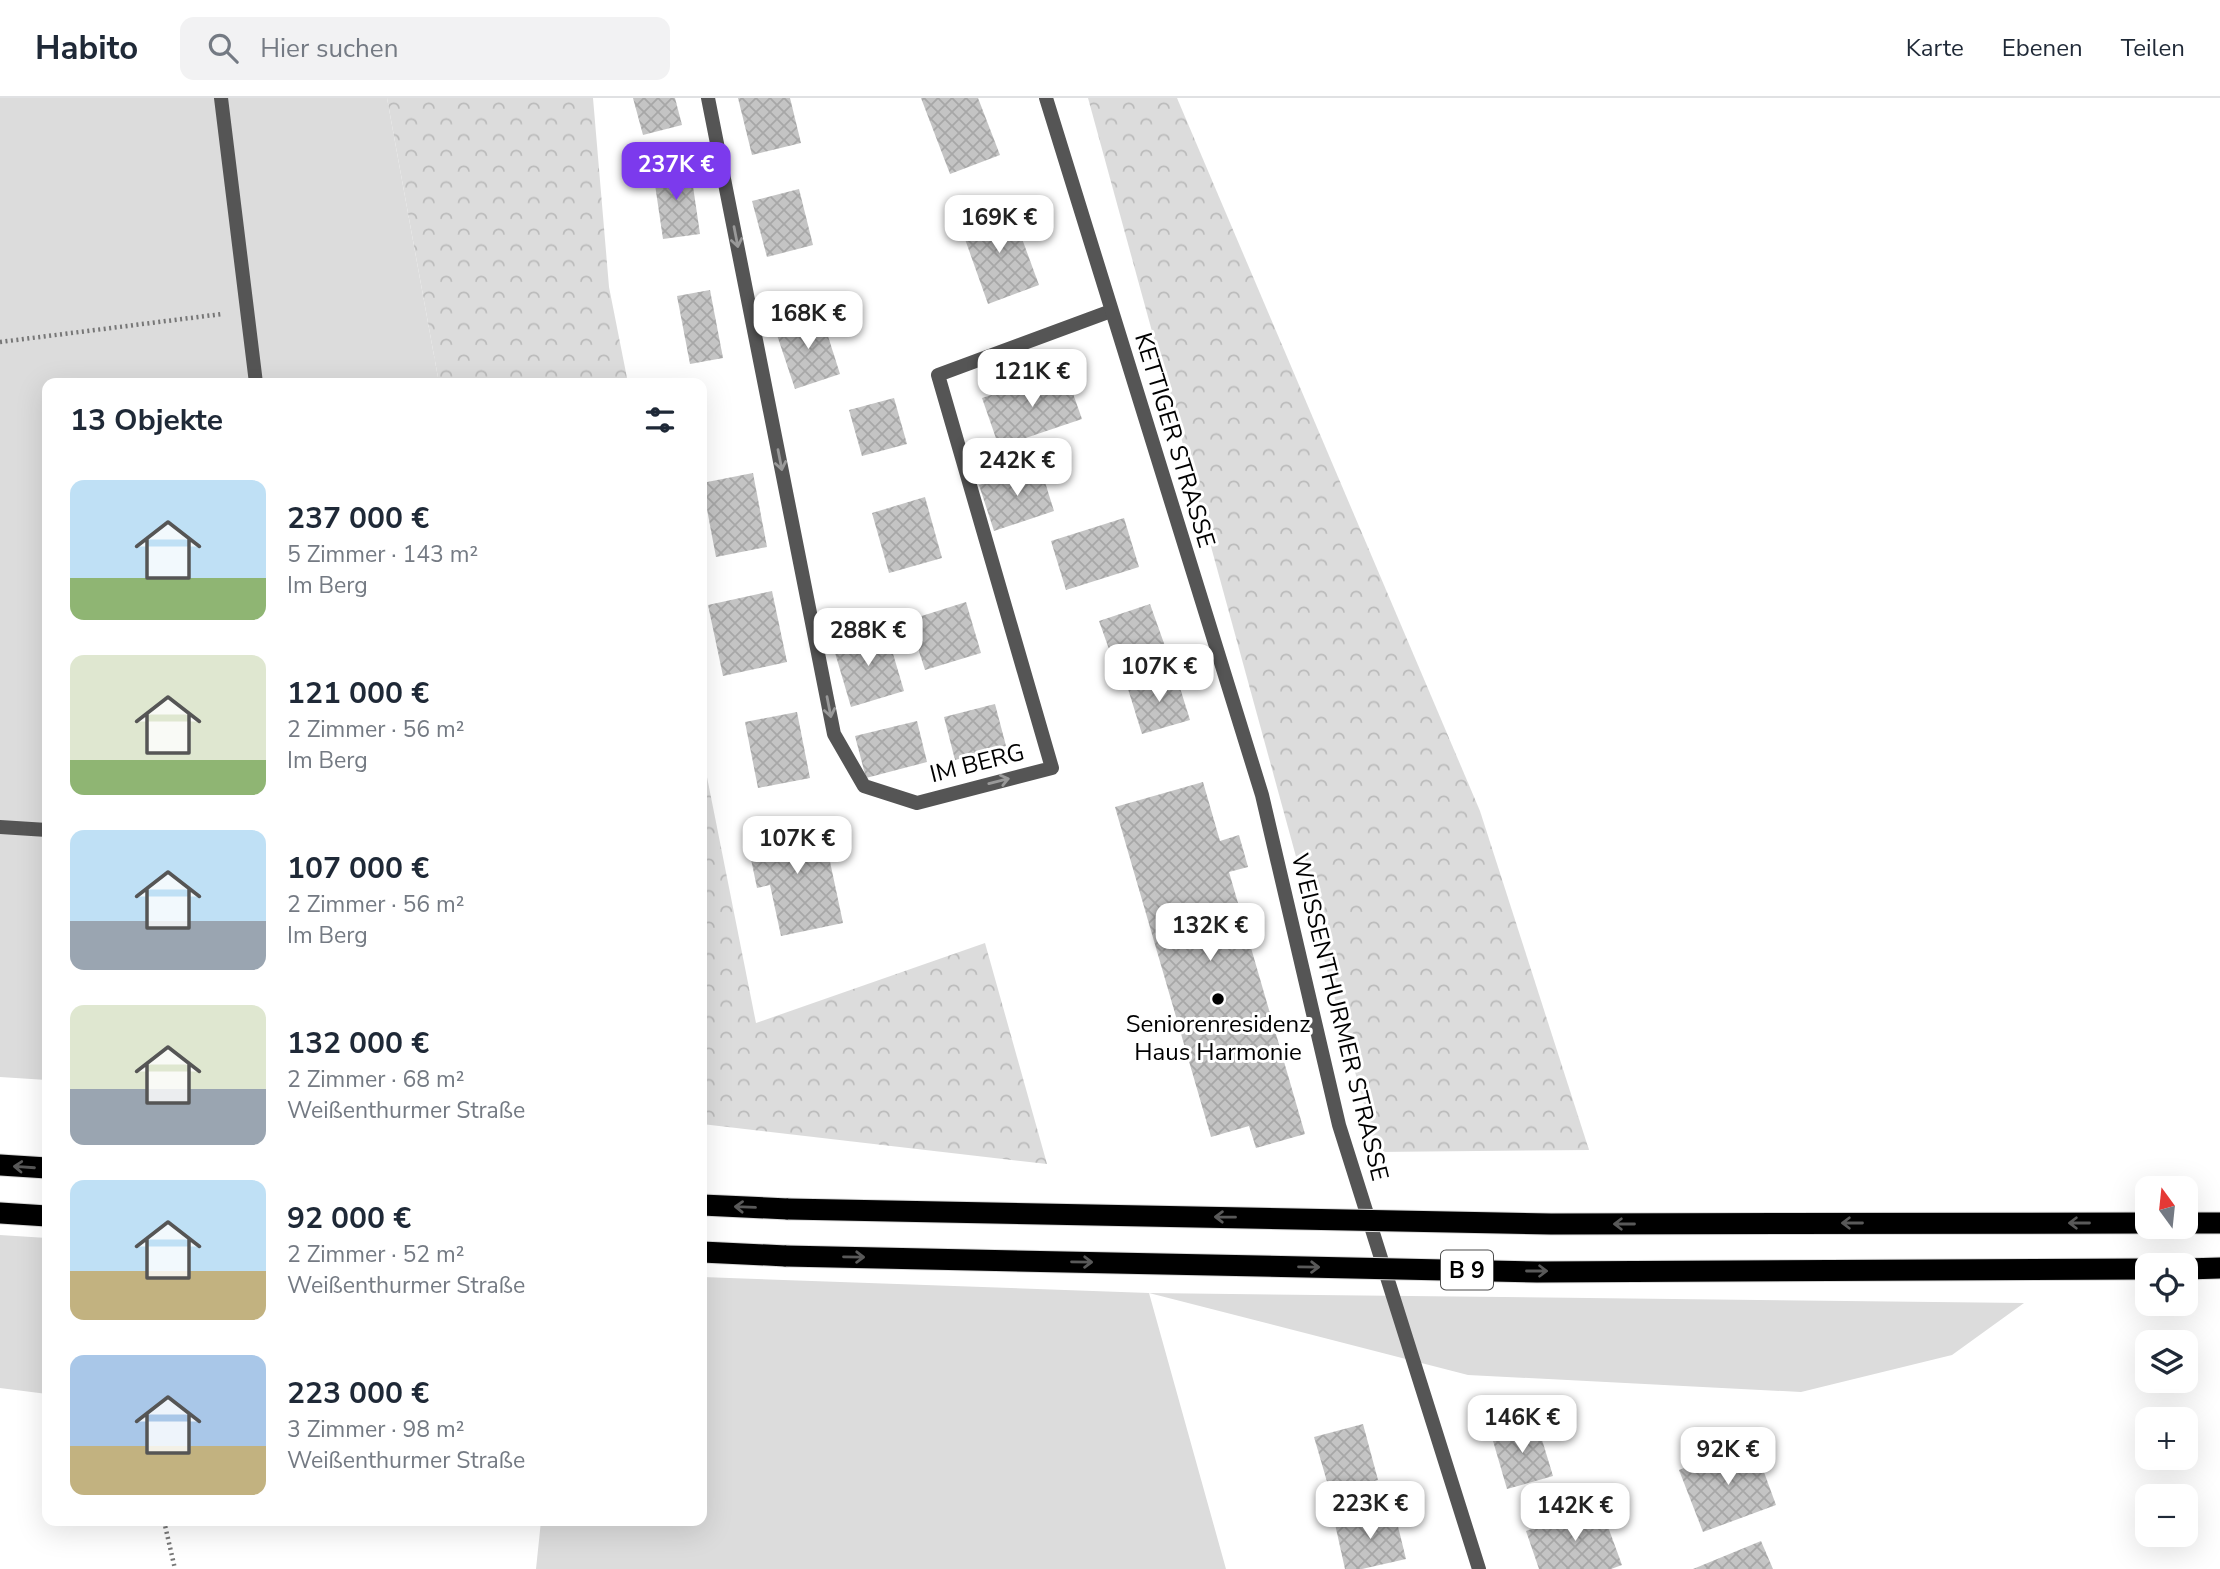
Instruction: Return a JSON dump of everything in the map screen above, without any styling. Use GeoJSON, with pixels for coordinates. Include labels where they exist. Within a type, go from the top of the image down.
{"type":"FeatureCollection","features":[{"type":"Feature","properties":{"kind":"highway"},"geometry":{"type":"LineString","coordinates":[[0,1165],[42,1168]]}},
{"type":"Feature","properties":{"kind":"highway","name":"B 9"},"geometry":{"type":"LineString","coordinates":[[707,1205],[1551,1224],[2135,1223]]}},
{"type":"Feature","properties":{"kind":"highway"},"geometry":{"type":"LineString","coordinates":[[0,1213],[42,1216]]}},
{"type":"Feature","properties":{"kind":"highway"},"geometry":{"type":"LineString","coordinates":[[2198,1223],[2220,1223]]}},
{"type":"Feature","properties":{"kind":"highway","name":"B 9"},"geometry":{"type":"LineString","coordinates":[[707,1252],[1537,1272],[2135,1269]]}},
{"type":"Feature","properties":{"kind":"highway"},"geometry":{"type":"LineString","coordinates":[[2198,1269],[2220,1268]]}},
{"type":"Feature","properties":{"kind":"street"},"geometry":{"type":"LineString","coordinates":[[221,98],[255,378]]}},
{"type":"Feature","properties":{"kind":"street","name":"IM BERG"},"geometry":{"type":"LineString","coordinates":[[708,98],[834,734],[864,786],[917,803],[1052,768],[938,375],[1111,311]]}},
{"type":"Feature","properties":{"kind":"street","name":"KETTIGER STRASSE"},"geometry":{"type":"LineString","coordinates":[[1046,98],[1262,795]]}},
{"type":"Feature","properties":{"kind":"street","name":"WEISSENTHURMER STRASSE"},"geometry":{"type":"LineString","coordinates":[[1262,795],[1339,1125],[1479,1569]]}},
{"type":"Feature","properties":{"kind":"street"},"geometry":{"type":"LineString","coordinates":[[0,827],[42,830]]}},
{"type":"Feature","properties":{"kind":"path"},"geometry":{"type":"LineString","coordinates":[[0,342],[247,310]]}},
{"type":"Feature","properties":{"kind":"path"},"geometry":{"type":"LineString","coordinates":[[165,1526],[175,1569]]}},
{"type":"Feature","properties":{"kind":"green space"},"geometry":{"type":"Polygon","coordinates":[[[0,98],[387,98],[438,378],[42,378],[42,1080],[0,1077],[0,98]]]}},
{"type":"Feature","properties":{"kind":"green space"},"geometry":{"type":"Polygon","coordinates":[[[387,98],[593,98],[609,287],[627,378],[438,378],[387,98]]]}},
{"type":"Feature","properties":{"kind":"green space"},"geometry":{"type":"Polygon","coordinates":[[[1088,98],[1177,98],[1480,811],[1589,1150],[1377,1152],[1088,98]]]}},
{"type":"Feature","properties":{"kind":"green space"},"geometry":{"type":"Polygon","coordinates":[[[707,777],[756,1023],[985,943],[1047,1164],[707,1125],[707,777]]]}},
{"type":"Feature","properties":{"kind":"green space"},"geometry":{"type":"Polygon","coordinates":[[[0,1235],[42,1238],[42,1393],[0,1388],[0,1235]]]}},
{"type":"Feature","properties":{"kind":"green space"},"geometry":{"type":"Polygon","coordinates":[[[707,1277],[1149,1293],[1226,1569],[536,1569],[540,1526],[707,1526],[707,1277]]]}},
{"type":"Feature","properties":{"kind":"green space"},"geometry":{"type":"Polygon","coordinates":[[[1149,1293],[2024,1303],[1952,1355],[1801,1392],[1468,1375],[1149,1293]]]}},
{"type":"Feature","properties":{"kind":"building"},"geometry":{"type":"Polygon","coordinates":[[[633,98],[675,98],[682,125],[643,135],[633,98]]]}},
{"type":"Feature","properties":{"kind":"building"},"geometry":{"type":"Polygon","coordinates":[[[738,98],[790,98],[801,143],[752,155],[738,98]]]}},
{"type":"Feature","properties":{"kind":"building"},"geometry":{"type":"Polygon","coordinates":[[[921,98],[978,98],[1000,155],[950,174],[921,98]]]}},
{"type":"Feature","properties":{"kind":"building"},"geometry":{"type":"Polygon","coordinates":[[[690,166],[700,234],[663,239],[653,171],[690,166]]]}},
{"type":"Feature","properties":{"kind":"building"},"geometry":{"type":"Polygon","coordinates":[[[799,189],[813,245],[767,257],[752,201],[799,189]]]}},
{"type":"Feature","properties":{"kind":"building"},"geometry":{"type":"Polygon","coordinates":[[[1010,206],[1039,285],[988,304],[960,225],[1010,206]]]}},
{"type":"Feature","properties":{"kind":"building"},"geometry":{"type":"Polygon","coordinates":[[[710,290],[723,358],[690,364],[677,296],[710,290]]]}},
{"type":"Feature","properties":{"kind":"building"},"geometry":{"type":"Polygon","coordinates":[[[821,314],[840,374],[795,389],[775,329],[821,314]]]}},
{"type":"Feature","properties":{"kind":"building"},"geometry":{"type":"Polygon","coordinates":[[[1065,371],[1082,419],[999,447],[982,398],[1065,371]]]}},
{"type":"Feature","properties":{"kind":"building"},"geometry":{"type":"Polygon","coordinates":[[[894,398],[907,444],[862,456],[849,410],[894,398]]]}},
{"type":"Feature","properties":{"kind":"building"},"geometry":{"type":"Polygon","coordinates":[[[1040,466],[1054,511],[994,531],[979,485],[1040,466]]]}},
{"type":"Feature","properties":{"kind":"building"},"geometry":{"type":"Polygon","coordinates":[[[753,473],[767,547],[716,557],[707,509],[707,482],[753,473]]]}},
{"type":"Feature","properties":{"kind":"building"},"geometry":{"type":"Polygon","coordinates":[[[925,497],[942,558],[889,573],[872,513],[925,497]]]}},
{"type":"Feature","properties":{"kind":"building"},"geometry":{"type":"Polygon","coordinates":[[[1124,518],[1139,567],[1066,590],[1051,541],[1124,518]]]}},
{"type":"Feature","properties":{"kind":"building"},"geometry":{"type":"Polygon","coordinates":[[[772,591],[787,662],[723,676],[708,605],[772,591]]]}},
{"type":"Feature","properties":{"kind":"building"},"geometry":{"type":"Polygon","coordinates":[[[966,602],[981,653],[925,670],[909,620],[966,602]]]}},
{"type":"Feature","properties":{"kind":"building"},"geometry":{"type":"Polygon","coordinates":[[[1150,604],[1166,649],[1115,666],[1099,621],[1150,604]]]}},
{"type":"Feature","properties":{"kind":"building"},"geometry":{"type":"Polygon","coordinates":[[[886,630],[904,691],[851,707],[833,646],[886,630]]]}},
{"type":"Feature","properties":{"kind":"building"},"geometry":{"type":"Polygon","coordinates":[[[1176,675],[1190,720],[1142,734],[1128,689],[1176,675]]]}},
{"type":"Feature","properties":{"kind":"building"},"geometry":{"type":"Polygon","coordinates":[[[995,704],[1006,746],[955,760],[944,717],[995,704]]]}},
{"type":"Feature","properties":{"kind":"building"},"geometry":{"type":"Polygon","coordinates":[[[797,712],[810,778],[758,788],[745,722],[797,712]]]}},
{"type":"Feature","properties":{"kind":"building"},"geometry":{"type":"Polygon","coordinates":[[[917,721],[927,762],[866,778],[855,736],[917,721]]]}},
{"type":"Feature","properties":{"kind":"building","name":"Seniorenresidenz Haus Harmonie"},"geometry":{"type":"Polygon","coordinates":[[[1203,782],[1220,841],[1239,835],[1248,867],[1229,872],[1305,1134],[1256,1148],[1249,1126],[1211,1137],[1115,807],[1203,782]]]}},
{"type":"Feature","properties":{"kind":"building"},"geometry":{"type":"Polygon","coordinates":[[[821,819],[843,923],[781,936],[770,885],[757,888],[746,835],[821,819]]]}},
{"type":"Feature","properties":{"kind":"building"},"geometry":{"type":"Polygon","coordinates":[[[1536,1420],[1553,1476],[1507,1489],[1491,1434],[1536,1420]]]}},
{"type":"Feature","properties":{"kind":"building"},"geometry":{"type":"Polygon","coordinates":[[[1363,1424],[1378,1480],[1330,1492],[1314,1437],[1363,1424]]]}},
{"type":"Feature","properties":{"kind":"building"},"geometry":{"type":"Polygon","coordinates":[[[1753,1442],[1776,1505],[1703,1532],[1679,1470],[1753,1442]]]}},
{"type":"Feature","properties":{"kind":"building"},"geometry":{"type":"Polygon","coordinates":[[[1600,1505],[1622,1565],[1611,1569],[1539,1569],[1526,1531],[1600,1505]]]}},
{"type":"Feature","properties":{"kind":"building"},"geometry":{"type":"Polygon","coordinates":[[[1394,1510],[1406,1559],[1362,1569],[1345,1569],[1335,1524],[1394,1510]]]}},
{"type":"Feature","properties":{"kind":"building"},"geometry":{"type":"Polygon","coordinates":[[[1761,1541],[1773,1569],[1693,1569],[1761,1541]]]}},
{"type":"Feature","properties":{"kind":"place","name":"Seniorenresidenz Haus Harmonie"},"geometry":{"type":"Point","coordinates":[1218,999]}}]}
